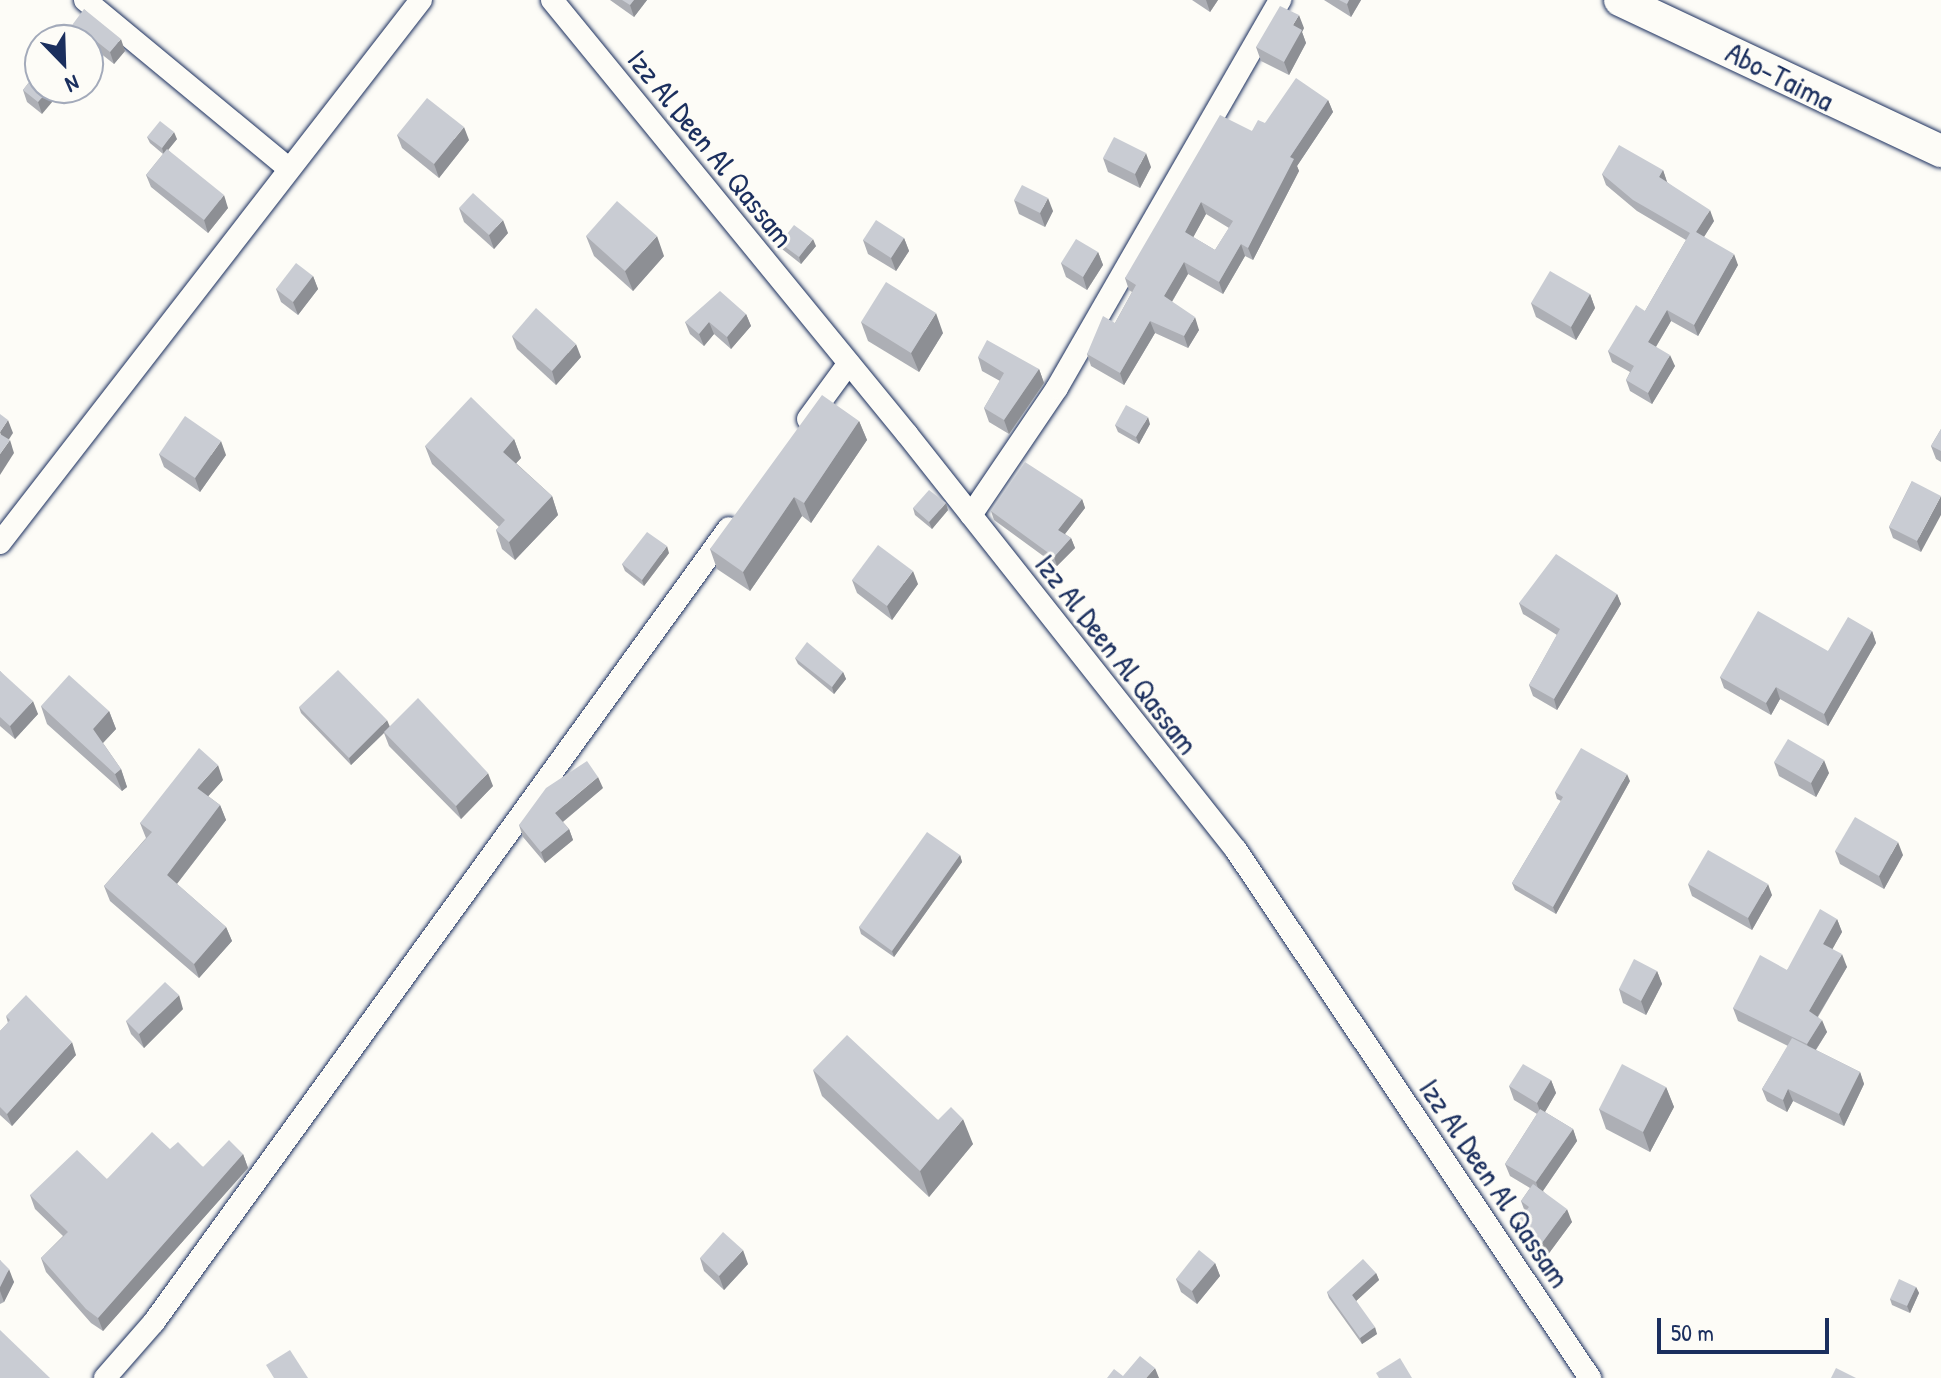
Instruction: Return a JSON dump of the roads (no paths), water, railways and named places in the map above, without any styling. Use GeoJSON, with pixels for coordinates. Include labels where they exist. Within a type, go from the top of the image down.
{"type":"FeatureCollection","features":[{"type":"Feature","properties":{"kind":"street"},"geometry":{"type":"LineString","coordinates":[[85,0],[287,167]]}},
{"type":"Feature","properties":{"kind":"street"},"geometry":{"type":"LineString","coordinates":[[0,543],[287,167],[421,0]]}},
{"type":"Feature","properties":{"kind":"street","name":"Izz Al Deen Al Qassam"},"geometry":{"type":"LineString","coordinates":[[552,0],[849,363],[1236,850],[1590,1378]]}},
{"type":"Feature","properties":{"kind":"street"},"geometry":{"type":"LineString","coordinates":[[971,515],[1057,388],[1280,0]]}},
{"type":"Feature","properties":{"kind":"street","name":"Abo-Taima"},"geometry":{"type":"LineString","coordinates":[[1626,1],[1941,151]]}},
{"type":"Feature","properties":{"kind":"street"},"geometry":{"type":"LineString","coordinates":[[794,439],[849,363]]}},
{"type":"Feature","properties":{"kind":"street"},"geometry":{"type":"LineString","coordinates":[[105,1378],[154,1322],[747,503]]}}]}
